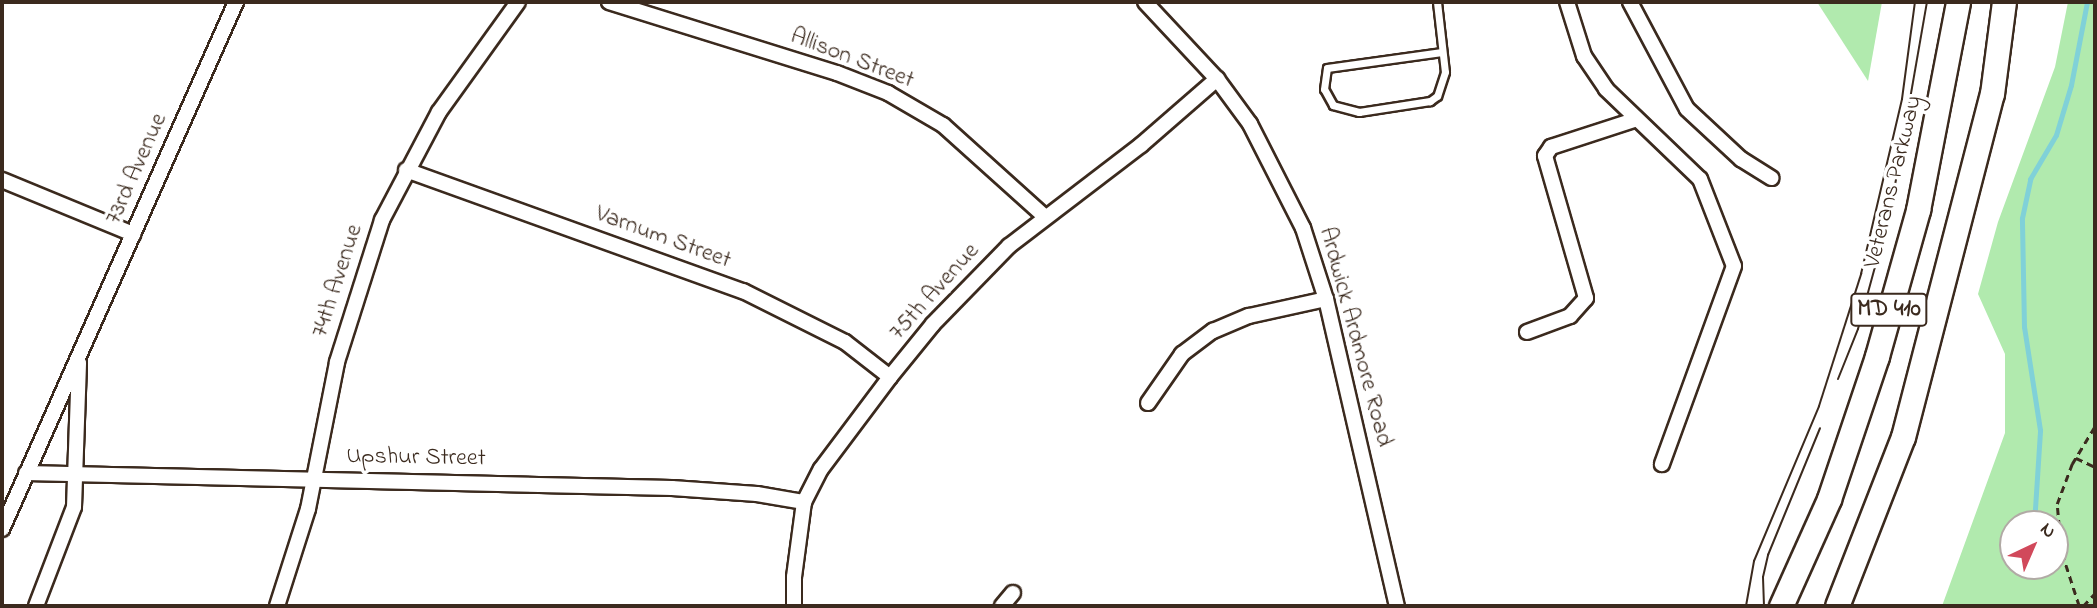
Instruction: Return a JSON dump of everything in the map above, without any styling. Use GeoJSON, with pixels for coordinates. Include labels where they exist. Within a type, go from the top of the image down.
{"type":"FeatureCollection","features":[{"type":"Feature","properties":{"kind":"main road","name":"Veterans Parkway"},"geometry":{"type":"LineString","coordinates":[[1781,606],[1829,499],[1877,356],[1918,210],[1958,2]]}},
{"type":"Feature","properties":{"kind":"main road","name":"MD 410"},"geometry":{"type":"LineString","coordinates":[[1837,606],[1903,437],[1992,94],[2004,2]]}},
{"type":"Feature","properties":{"kind":"street","name":"73rd Avenue"},"geometry":{"type":"LineString","coordinates":[[2,529],[236,2]]}},
{"type":"Feature","properties":{"kind":"street","name":"74th Avenue"},"geometry":{"type":"LineString","coordinates":[[277,606],[313,479],[337,362],[359,280],[406,170],[468,67],[518,2]]}},
{"type":"Feature","properties":{"kind":"street","name":"Allison Street"},"geometry":{"type":"LineString","coordinates":[[609,2],[837,73],[888,93],[943,125],[1045,217]]}},
{"type":"Feature","properties":{"kind":"street","name":"Ardwick Ardmore Road"},"geometry":{"type":"LineString","coordinates":[[1145,2],[1217,79],[1281,178],[1316,262],[1397,606]]}},
{"type":"Feature","properties":{"kind":"street"},"geometry":{"type":"LineString","coordinates":[[1567,2],[1590,66],[1634,120],[1700,179],[1734,266],[1662,464]]}},
{"type":"Feature","properties":{"kind":"street"},"geometry":{"type":"LineString","coordinates":[[1630,2],[1694,117],[1741,159],[1772,178]]}},
{"type":"Feature","properties":{"kind":"street","name":"75th Avenue"},"geometry":{"type":"LineString","coordinates":[[794,606],[794,576],[804,502],[821,469],[890,377],[979,274],[1045,217],[1142,145],[1217,79]]}},
{"type":"Feature","properties":{"kind":"street"},"geometry":{"type":"LineString","coordinates":[[1527,332],[1570,316],[1586,298],[1545,156],[1551,147],[1634,120]]}},
{"type":"Feature","properties":{"kind":"street","name":"Varnum Street"},"geometry":{"type":"LineString","coordinates":[[406,170],[743,291],[845,342],[890,377]]}},
{"type":"Feature","properties":{"kind":"street"},"geometry":{"type":"LineString","coordinates":[[2,180],[133,234]]}},
{"type":"Feature","properties":{"kind":"street"},"geometry":{"type":"LineString","coordinates":[[1148,402],[1182,354],[1213,331],[1249,316],[1326,299]]}},
{"type":"Feature","properties":{"kind":"street","name":"73rd Avenue"},"geometry":{"type":"LineString","coordinates":[[36,606],[65,541],[74,507],[79,355]]}},
{"type":"Feature","properties":{"kind":"street","name":"Upshur Street"},"geometry":{"type":"LineString","coordinates":[[26,473],[75,477],[313,479],[672,488],[804,502]]}},
{"type":"Feature","properties":{"kind":"street"},"geometry":{"type":"LineString","coordinates":[[1002,606],[1013,593]]}},
{"type":"Feature","properties":{"kind":"lane"},"geometry":{"type":"LineString","coordinates":[[1437,2],[1442,52],[1443,82],[1430,101],[1359,112],[1334,105],[1324,89],[1328,68],[1442,52]]}},
{"type":"Feature","properties":{"kind":"path"},"geometry":{"type":"LineString","coordinates":[[2095,426],[2076,458],[2057,504],[2061,551],[2081,606],[2095,593]]}},
{"type":"Feature","properties":{"kind":"path"},"geometry":{"type":"LineString","coordinates":[[2076,458],[2095,467]]}},
{"type":"Feature","properties":{"kind":"green space"},"geometry":{"type":"Polygon","coordinates":[[[1817,2],[1882,2],[1868,81],[1817,2]]]}},
{"type":"Feature","properties":{"kind":"green space"},"geometry":{"type":"Polygon","coordinates":[[[2068,2],[2095,2],[2095,606],[1942,606],[2005,433],[2005,354],[1978,294],[1998,222],[2055,67],[2068,2]]]}},
{"type":"Feature","properties":{"kind":"waterway"},"geometry":{"type":"LineString","coordinates":[[2035,510],[2040,430],[2024,327],[2022,218],[2030,179],[2056,135],[2071,85],[2087,2]]}},
{"type":"Feature","properties":{"kind":"tram line"},"geometry":{"type":"LineString","coordinates":[[1746,606],[1754,561],[1819,406],[1861,274],[1902,99],[1915,2]]}},
{"type":"Feature","properties":{"kind":"tram line"},"geometry":{"type":"LineString","coordinates":[[1838,379],[1858,329],[1891,208],[1927,2]]}},
{"type":"Feature","properties":{"kind":"tram line"},"geometry":{"type":"LineString","coordinates":[[1764,606],[1763,577],[1768,555],[1820,428]]}}]}
